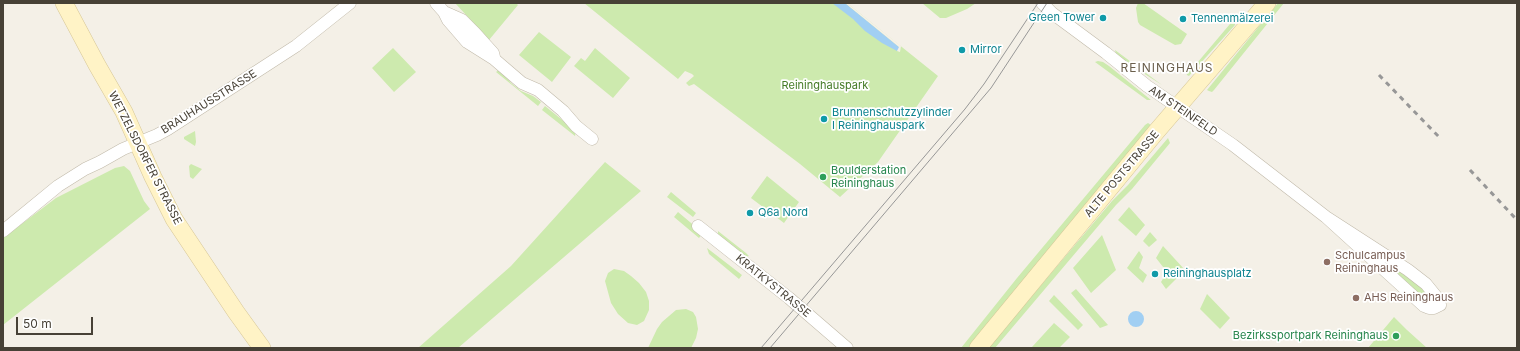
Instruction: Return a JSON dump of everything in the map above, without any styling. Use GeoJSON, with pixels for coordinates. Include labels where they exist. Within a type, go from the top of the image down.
{"type":"FeatureCollection","features":[{"type":"Feature","properties":{"kind":"main road","name":"WETZELSDORFER STRASSE"},"geometry":{"type":"LineString","coordinates":[[64,3],[124,112],[153,177],[174,218],[236,312],[262,348]]}},
{"type":"Feature","properties":{"kind":"main road","name":"ALTE POSTSTRASSE"},"geometry":{"type":"LineString","coordinates":[[978,348],[1152,138],[1267,3]]}},
{"type":"Feature","properties":{"kind":"street","name":"BRAUHAUSSTRASSE"},"geometry":{"type":"LineString","coordinates":[[3,231],[58,186],[85,168],[100,162],[138,142],[157,136],[296,46],[350,3]]}},
{"type":"Feature","properties":{"kind":"street","name":"AM STEINFELD"},"geometry":{"type":"LineString","coordinates":[[1042,3],[1052,13],[1147,86],[1233,145],[1326,217],[1424,306],[1434,308],[1440,305],[1440,300],[1426,284],[1408,270],[1326,217]]}},
{"type":"Feature","properties":{"kind":"street"},"geometry":{"type":"LineString","coordinates":[[440,8],[462,20],[480,37],[493,53],[494,59],[522,83],[538,90],[563,111],[576,126],[592,139]]}},
{"type":"Feature","properties":{"kind":"street","name":"KRATKYSTRASSE"},"geometry":{"type":"LineString","coordinates":[[698,226],[789,298],[847,348]]}},
{"type":"Feature","properties":{"kind":"green space"},"geometry":{"type":"Polygon","coordinates":[[[455,3],[516,3],[518,5],[489,40],[455,3]]]}},
{"type":"Feature","properties":{"kind":"green space","name":"Reininghauspark"},"geometry":{"type":"Polygon","coordinates":[[[584,3],[847,3],[938,76],[878,162],[840,197],[800,164],[694,84],[689,86],[686,83],[694,76],[692,74],[685,71],[678,79],[584,3]]]}},
{"type":"Feature","properties":{"kind":"green space"},"geometry":{"type":"Polygon","coordinates":[[[922,3],[976,3],[967,9],[946,18],[940,18],[922,3]]]}},
{"type":"Feature","properties":{"kind":"green space"},"geometry":{"type":"Polygon","coordinates":[[[1138,3],[1143,3],[1187,34],[1181,44],[1175,45],[1140,25],[1138,22],[1136,8],[1138,3]]]}},
{"type":"Feature","properties":{"kind":"green space"},"geometry":{"type":"Polygon","coordinates":[[[1278,3],[1284,3],[1214,90],[1212,92],[1207,90],[1278,3]]]}},
{"type":"Feature","properties":{"kind":"green space"},"geometry":{"type":"Polygon","coordinates":[[[1235,18],[1235,25],[1189,76],[1187,75],[1186,72],[1189,68],[1192,69],[1235,18]]]}},
{"type":"Feature","properties":{"kind":"green space"},"geometry":{"type":"Polygon","coordinates":[[[539,32],[571,57],[552,82],[519,55],[539,32]]]}},
{"type":"Feature","properties":{"kind":"green space"},"geometry":{"type":"Polygon","coordinates":[[[393,48],[416,72],[394,92],[372,68],[393,48]]]}},
{"type":"Feature","properties":{"kind":"green space"},"geometry":{"type":"Polygon","coordinates":[[[595,48],[630,78],[613,98],[574,66],[581,58],[585,61],[595,48]]]}},
{"type":"Feature","properties":{"kind":"green space"},"geometry":{"type":"Polygon","coordinates":[[[1115,50],[1162,85],[1129,64],[1116,54],[1115,50]]]}},
{"type":"Feature","properties":{"kind":"green space"},"geometry":{"type":"Polygon","coordinates":[[[1098,61],[1109,66],[1151,100],[1147,100],[1095,62],[1098,61]]]}},
{"type":"Feature","properties":{"kind":"green space"},"geometry":{"type":"Polygon","coordinates":[[[500,69],[511,83],[521,91],[533,96],[541,102],[538,106],[496,72],[500,69]]]}},
{"type":"Feature","properties":{"kind":"green space"},"geometry":{"type":"Polygon","coordinates":[[[545,106],[576,131],[575,136],[542,110],[545,106]]]}},
{"type":"Feature","properties":{"kind":"green space"},"geometry":{"type":"Polygon","coordinates":[[[1148,123],[1151,125],[968,348],[961,348],[1017,278],[1148,123]]]}},
{"type":"Feature","properties":{"kind":"green space"},"geometry":{"type":"Polygon","coordinates":[[[195,131],[195,146],[184,139],[184,137],[195,131]]]}},
{"type":"Feature","properties":{"kind":"green space"},"geometry":{"type":"Polygon","coordinates":[[[1168,138],[1170,143],[1132,189],[1116,205],[995,348],[988,348],[1112,201],[1128,185],[1168,138]]]}},
{"type":"Feature","properties":{"kind":"green space"},"geometry":{"type":"Polygon","coordinates":[[[605,162],[641,191],[458,348],[418,348],[511,266],[605,162]]]}},
{"type":"Feature","properties":{"kind":"green space"},"geometry":{"type":"Polygon","coordinates":[[[191,164],[202,169],[193,179],[190,177],[189,166],[191,164]]]}},
{"type":"Feature","properties":{"kind":"green space"},"geometry":{"type":"Polygon","coordinates":[[[124,166],[130,171],[144,201],[150,209],[3,325],[3,238],[56,198],[115,168],[124,166]]]}},
{"type":"Feature","properties":{"kind":"green space"},"geometry":{"type":"Polygon","coordinates":[[[767,176],[799,202],[784,223],[751,198],[767,176]]]}},
{"type":"Feature","properties":{"kind":"green space"},"geometry":{"type":"Polygon","coordinates":[[[671,192],[696,213],[693,217],[667,197],[671,192]]]}},
{"type":"Feature","properties":{"kind":"green space"},"geometry":{"type":"Polygon","coordinates":[[[1129,207],[1145,225],[1136,236],[1118,220],[1129,207]]]}},
{"type":"Feature","properties":{"kind":"green space"},"geometry":{"type":"Polygon","coordinates":[[[678,212],[703,233],[699,238],[674,217],[678,212]]]}},
{"type":"Feature","properties":{"kind":"green space"},"geometry":{"type":"Polygon","coordinates":[[[718,231],[749,256],[744,257],[718,236],[718,231]]]}},
{"type":"Feature","properties":{"kind":"green space"},"geometry":{"type":"Polygon","coordinates":[[[1150,232],[1157,240],[1149,247],[1143,241],[1150,232]]]}},
{"type":"Feature","properties":{"kind":"green space"},"geometry":{"type":"Polygon","coordinates":[[[1102,235],[1116,270],[1091,293],[1073,268],[1102,235]]]}},
{"type":"Feature","properties":{"kind":"green space"},"geometry":{"type":"Polygon","coordinates":[[[1163,246],[1185,270],[1166,289],[1161,282],[1167,272],[1156,258],[1163,246]]]}},
{"type":"Feature","properties":{"kind":"green space"},"geometry":{"type":"Polygon","coordinates":[[[707,248],[742,275],[739,279],[709,254],[707,248]]]}},
{"type":"Feature","properties":{"kind":"green space"},"geometry":{"type":"Polygon","coordinates":[[[1139,251],[1143,257],[1139,268],[1147,275],[1143,283],[1127,268],[1139,251]]]}},
{"type":"Feature","properties":{"kind":"green space"},"geometry":{"type":"Polygon","coordinates":[[[1382,258],[1433,295],[1434,301],[1432,302],[1424,298],[1381,262],[1382,258]]]}},
{"type":"Feature","properties":{"kind":"green space"},"geometry":{"type":"Polygon","coordinates":[[[614,269],[624,271],[631,276],[646,292],[649,301],[649,310],[644,321],[637,325],[628,323],[618,314],[611,303],[605,281],[608,273],[614,269]]]}},
{"type":"Feature","properties":{"kind":"green space"},"geometry":{"type":"Polygon","coordinates":[[[1076,289],[1108,325],[1100,328],[1071,293],[1076,289]]]}},
{"type":"Feature","properties":{"kind":"green space"},"geometry":{"type":"Polygon","coordinates":[[[1207,294],[1230,318],[1220,329],[1200,309],[1207,294]]]}},
{"type":"Feature","properties":{"kind":"green space"},"geometry":{"type":"Polygon","coordinates":[[[1054,295],[1083,325],[1078,330],[1049,301],[1054,295]]]}},
{"type":"Feature","properties":{"kind":"green space"},"geometry":{"type":"Polygon","coordinates":[[[686,309],[693,312],[696,317],[698,329],[696,338],[691,348],[648,348],[662,322],[676,310],[686,309]]]}},
{"type":"Feature","properties":{"kind":"green space","name":"Bezirkssportpark Reininghaus"},"geometry":{"type":"Polygon","coordinates":[[[1394,317],[1407,330],[1427,348],[1368,348],[1394,317]]]}},
{"type":"Feature","properties":{"kind":"green space"},"geometry":{"type":"Polygon","coordinates":[[[1054,323],[1070,337],[1059,348],[1033,348],[1032,347],[1054,323]]]}},
{"type":"Feature","properties":{"kind":"water"},"geometry":{"type":"Polygon","coordinates":[[[832,3],[845,3],[899,47],[899,50],[897,51],[882,43],[865,31],[853,19],[832,3]]]}},
{"type":"Feature","properties":{"kind":"water"},"geometry":{"type":"Polygon","coordinates":[[[1133,311],[1139,311],[1144,316],[1142,325],[1139,327],[1133,327],[1128,322],[1128,316],[1133,311]]]}},
{"type":"Feature","properties":{"kind":"pier"},"geometry":{"type":"Polygon","coordinates":[[[845,3],[847,3],[901,46],[900,52],[897,51],[899,47],[845,3]]]}},
{"type":"Feature","properties":{"kind":"tram line"},"geometry":{"type":"LineString","coordinates":[[761,348],[965,109],[984,84],[1038,3]]}},
{"type":"Feature","properties":{"kind":"tram line"},"geometry":{"type":"LineString","coordinates":[[770,348],[991,88],[1047,3]]}},
{"type":"Feature","properties":{"kind":"railway"},"geometry":{"type":"LineString","coordinates":[[1379,75],[1439,137]]}},
{"type":"Feature","properties":{"kind":"railway"},"geometry":{"type":"LineString","coordinates":[[1470,170],[1517,220]]}},
{"type":"Feature","properties":{"kind":"place","name":"Green Tower"},"geometry":{"type":"Point","coordinates":[1103,18]}},
{"type":"Feature","properties":{"kind":"place","name":"Tennenmälzerei"},"geometry":{"type":"Point","coordinates":[1183,19]}},
{"type":"Feature","properties":{"kind":"place","name":"Mirror"},"geometry":{"type":"Point","coordinates":[962,50]}},
{"type":"Feature","properties":{"kind":"place","name":"Brunnenschutzzylinder I Reininghauspark"},"geometry":{"type":"Point","coordinates":[824,119]}},
{"type":"Feature","properties":{"kind":"place","name":"Boulderstation Reininghaus"},"geometry":{"type":"Point","coordinates":[823,177]}},
{"type":"Feature","properties":{"kind":"place","name":"Q6a Nord"},"geometry":{"type":"Point","coordinates":[750,213]}},
{"type":"Feature","properties":{"kind":"place","name":"Schulcampus Reininghaus"},"geometry":{"type":"Point","coordinates":[1327,262]}},
{"type":"Feature","properties":{"kind":"place","name":"Reininghausplatz"},"geometry":{"type":"Point","coordinates":[1155,274]}},
{"type":"Feature","properties":{"kind":"place","name":"AHS Reininghaus"},"geometry":{"type":"Point","coordinates":[1356,298]}},
{"type":"Feature","properties":{"kind":"place","name":"Bezirkssportpark Reininghaus"},"geometry":{"type":"Point","coordinates":[1396,336]}},
{"type":"Feature","properties":{"kind":"district","name":"REININGHAUS"},"geometry":{"type":"Point","coordinates":[1167,68]}}]}
